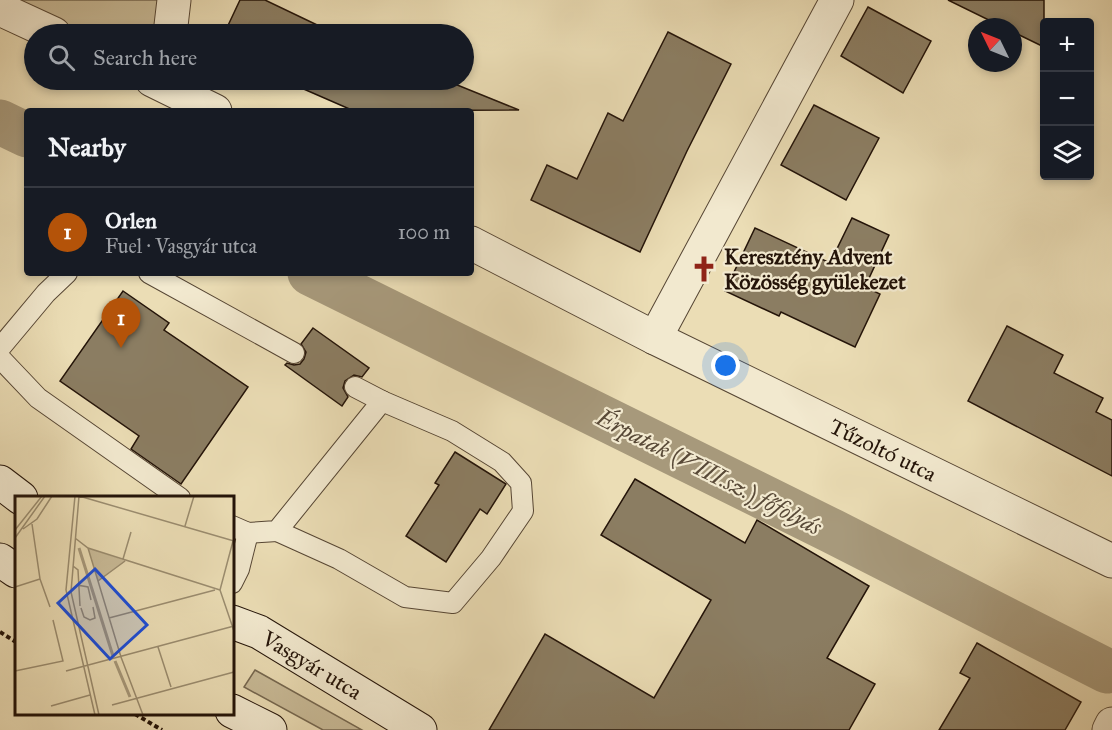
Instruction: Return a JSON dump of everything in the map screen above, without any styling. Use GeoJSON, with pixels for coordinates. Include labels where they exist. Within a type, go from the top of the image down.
{"type":"FeatureCollection","features":[{"type":"Feature","properties":{"kind":"street"},"geometry":{"type":"LineString","coordinates":[[171,24],[174,0]]}},
{"type":"Feature","properties":{"kind":"street"},"geometry":{"type":"LineString","coordinates":[[655,338],[837,0]]}},
{"type":"Feature","properties":{"kind":"street"},"geometry":{"type":"LineString","coordinates":[[0,9],[32,24]]}},
{"type":"Feature","properties":{"kind":"street"},"geometry":{"type":"LineString","coordinates":[[176,90],[210,108]]}},
{"type":"Feature","properties":{"kind":"street","name":"Tűzoltó utca"},"geometry":{"type":"LineString","coordinates":[[474,245],[655,338],[1112,561]]}},
{"type":"Feature","properties":{"kind":"street"},"geometry":{"type":"LineString","coordinates":[[0,482],[18,496]]}},
{"type":"Feature","properties":{"kind":"street"},"geometry":{"type":"LineString","coordinates":[[0,560],[15,570]]}},
{"type":"Feature","properties":{"kind":"street","name":"Vasgyár utca"},"geometry":{"type":"LineString","coordinates":[[234,623],[259,632],[420,730]]}},
{"type":"Feature","properties":{"kind":"street"},"geometry":{"type":"LineString","coordinates":[[234,712],[270,730]]}},
{"type":"Feature","properties":{"kind":"street"},"geometry":{"type":"LineString","coordinates":[[1109,730],[1112,724]]}},
{"type":"Feature","properties":{"kind":"lane"},"geometry":{"type":"LineString","coordinates":[[0,348],[46,293],[64,276]]}},
{"type":"Feature","properties":{"kind":"lane"},"geometry":{"type":"LineString","coordinates":[[154,276],[294,353]]}},
{"type":"Feature","properties":{"kind":"lane"},"geometry":{"type":"LineString","coordinates":[[0,358],[38,399],[177,496]]}},
{"type":"Feature","properties":{"kind":"lane"},"geometry":{"type":"LineString","coordinates":[[234,579],[239,569],[240,529],[277,531],[339,559],[405,597],[453,603],[491,558],[523,511],[521,483],[502,462],[452,431],[355,387]]}},
{"type":"Feature","properties":{"kind":"lane"},"geometry":{"type":"LineString","coordinates":[[277,531],[382,401]]}},
{"type":"Feature","properties":{"kind":"path"},"geometry":{"type":"LineString","coordinates":[[0,632],[15,641]]}},
{"type":"Feature","properties":{"kind":"path"},"geometry":{"type":"LineString","coordinates":[[137,715],[162,730]]}},
{"type":"Feature","properties":{"kind":"shaded area"},"geometry":{"type":"Polygon","coordinates":[[[0,0],[174,0],[171,24],[38,24],[0,0]]]}},
{"type":"Feature","properties":{"kind":"shaded area"},"geometry":{"type":"Polygon","coordinates":[[[255,670],[362,730],[323,730],[244,687],[255,670]]]}},
{"type":"Feature","properties":{"kind":"building"},"geometry":{"type":"Polygon","coordinates":[[[240,0],[265,0],[315,24],[229,24],[240,0]]]}},
{"type":"Feature","properties":{"kind":"building"},"geometry":{"type":"Polygon","coordinates":[[[948,0],[1044,0],[1044,18],[1040,18],[1040,45],[1022,36],[1022,18],[985,18],[948,0]]]}},
{"type":"Feature","properties":{"kind":"building"},"geometry":{"type":"Polygon","coordinates":[[[868,7],[931,41],[903,93],[841,56],[868,7]]]}},
{"type":"Feature","properties":{"kind":"building"},"geometry":{"type":"Polygon","coordinates":[[[668,32],[731,64],[640,252],[531,200],[547,165],[577,179],[608,113],[623,121],[668,32]]]}},
{"type":"Feature","properties":{"kind":"building"},"geometry":{"type":"Polygon","coordinates":[[[306,90],[470,90],[519,110],[474,110],[474,108],[347,108],[306,90]]]}},
{"type":"Feature","properties":{"kind":"building"},"geometry":{"type":"Polygon","coordinates":[[[814,105],[879,138],[846,200],[781,165],[814,105]]]}},
{"type":"Feature","properties":{"kind":"building"},"geometry":{"type":"Polygon","coordinates":[[[852,218],[889,235],[865,287],[880,294],[855,347],[781,312],[779,316],[725,291],[755,228],[830,263],[852,218]]]}},
{"type":"Feature","properties":{"kind":"building"},"geometry":{"type":"Polygon","coordinates":[[[123,291],[169,323],[164,330],[248,387],[181,484],[131,449],[139,436],[60,381],[123,291]]]}},
{"type":"Feature","properties":{"kind":"building"},"geometry":{"type":"Polygon","coordinates":[[[1007,326],[1063,355],[1054,373],[1103,398],[1096,412],[1112,420],[1112,476],[968,401],[1007,326]]]}},
{"type":"Feature","properties":{"kind":"building"},"geometry":{"type":"Polygon","coordinates":[[[313,328],[369,368],[362,377],[354,375],[345,381],[343,388],[348,397],[342,406],[285,365],[287,363],[300,364],[304,359],[306,352],[301,344],[313,328]]]}},
{"type":"Feature","properties":{"kind":"building"},"geometry":{"type":"Polygon","coordinates":[[[455,452],[506,484],[487,514],[480,509],[446,562],[406,536],[439,485],[435,483],[455,452]]]}},
{"type":"Feature","properties":{"kind":"building"},"geometry":{"type":"Polygon","coordinates":[[[635,479],[745,543],[757,520],[869,586],[827,658],[875,684],[849,730],[489,730],[545,634],[654,698],[711,600],[601,535],[635,479]]]}},
{"type":"Feature","properties":{"kind":"building"},"geometry":{"type":"Polygon","coordinates":[[[977,643],[1081,702],[1065,730],[939,730],[970,678],[960,673],[977,643]]]}},
{"type":"Feature","properties":{"kind":"waterway","name":"Érpatak (VIII.sz.) főfolyás"},"geometry":{"type":"LineString","coordinates":[[0,122],[24,134]]}},
{"type":"Feature","properties":{"kind":"waterway","name":"Érpatak (VIII.sz.) főfolyás"},"geometry":{"type":"LineString","coordinates":[[316,276],[832,531],[1107,671]]}},
{"type":"Feature","properties":{"kind":"place","name":"Keresztény Advent Közösség gyülekezet"},"geometry":{"type":"Point","coordinates":[704,269]}},
{"type":"Feature","properties":{"kind":"place","name":"Orlen"},"geometry":{"type":"Point","coordinates":[121,348]}}]}
